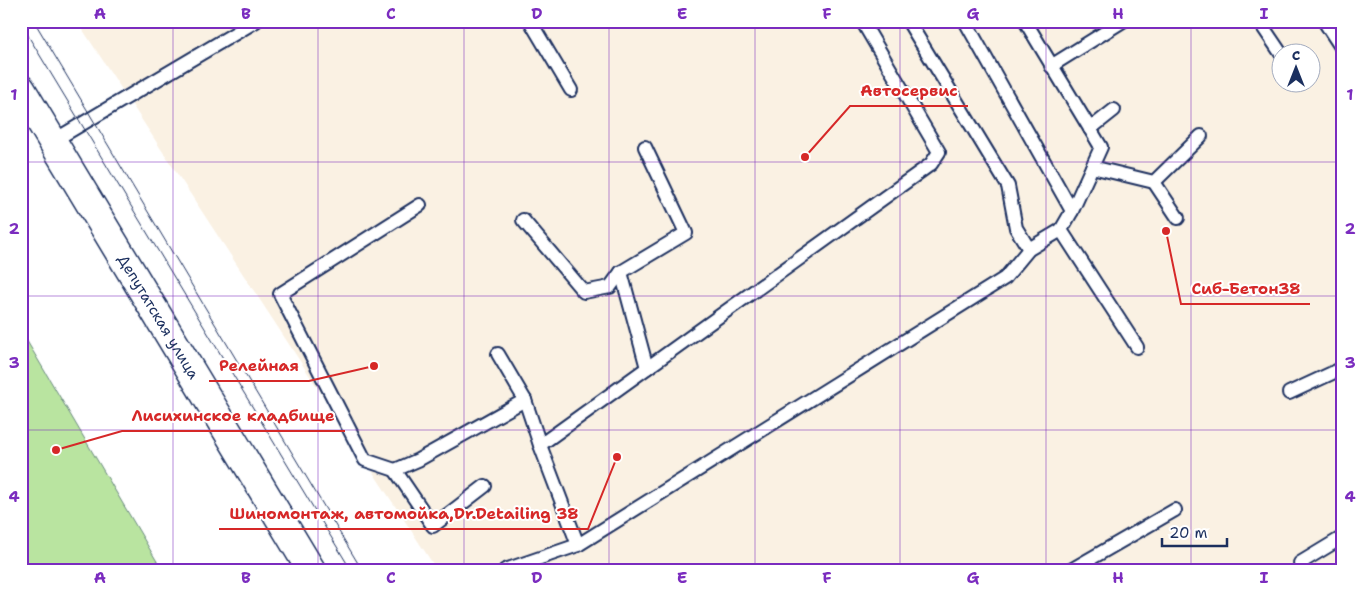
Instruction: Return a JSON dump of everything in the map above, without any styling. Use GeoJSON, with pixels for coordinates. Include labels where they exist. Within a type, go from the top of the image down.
{"type":"FeatureCollection","features":[{"type":"Feature","properties":{"kind":"main road","name":"Депутатская улица"},"geometry":{"type":"LineString","coordinates":[[21,89],[311,570]]}},
{"type":"Feature","properties":{"kind":"lane"},"geometry":{"type":"LineString","coordinates":[[52,140],[256,21]]}},
{"type":"Feature","properties":{"kind":"lane"},"geometry":{"type":"LineString","coordinates":[[530,21],[571,90]]}},
{"type":"Feature","properties":{"kind":"lane"},"geometry":{"type":"LineString","coordinates":[[540,445],[931,164],[939,152],[862,21]]}},
{"type":"Feature","properties":{"kind":"lane"},"geometry":{"type":"LineString","coordinates":[[908,21],[1008,186],[1016,228],[1029,249]]}},
{"type":"Feature","properties":{"kind":"lane"},"geometry":{"type":"LineString","coordinates":[[965,21],[1072,211]]}},
{"type":"Feature","properties":{"kind":"lane"},"geometry":{"type":"LineString","coordinates":[[505,570],[578,545],[1005,278],[1029,249],[1061,230],[1072,211],[1100,147],[1024,21]]}},
{"type":"Feature","properties":{"kind":"lane"},"geometry":{"type":"LineString","coordinates":[[1052,66],[1123,21]]}},
{"type":"Feature","properties":{"kind":"lane"},"geometry":{"type":"LineString","coordinates":[[1259,21],[1273,42]]}},
{"type":"Feature","properties":{"kind":"lane"},"geometry":{"type":"LineString","coordinates":[[1324,21],[1343,50]]}},
{"type":"Feature","properties":{"kind":"lane"},"geometry":{"type":"LineString","coordinates":[[1090,129],[1114,110]]}},
{"type":"Feature","properties":{"kind":"lane"},"geometry":{"type":"LineString","coordinates":[[1154,182],[1201,136]]}},
{"type":"Feature","properties":{"kind":"lane"},"geometry":{"type":"LineString","coordinates":[[524,220],[584,292],[610,286],[621,272],[686,233],[645,147]]}},
{"type":"Feature","properties":{"kind":"lane"},"geometry":{"type":"LineString","coordinates":[[1092,166],[1154,182],[1178,218]]}},
{"type":"Feature","properties":{"kind":"lane"},"geometry":{"type":"LineString","coordinates":[[420,205],[280,294],[365,460],[395,470],[434,526],[485,486]]}},
{"type":"Feature","properties":{"kind":"lane"},"geometry":{"type":"LineString","coordinates":[[1061,230],[1138,347]]}},
{"type":"Feature","properties":{"kind":"lane"},"geometry":{"type":"LineString","coordinates":[[621,272],[647,368]]}},
{"type":"Feature","properties":{"kind":"lane"},"geometry":{"type":"LineString","coordinates":[[498,354],[525,400],[578,545]]}},
{"type":"Feature","properties":{"kind":"lane"},"geometry":{"type":"LineString","coordinates":[[1288,393],[1343,368]]}},
{"type":"Feature","properties":{"kind":"lane"},"geometry":{"type":"LineString","coordinates":[[395,470],[418,460],[525,400]]}},
{"type":"Feature","properties":{"kind":"lane"},"geometry":{"type":"LineString","coordinates":[[1071,570],[1175,510]]}},
{"type":"Feature","properties":{"kind":"lane"},"geometry":{"type":"LineString","coordinates":[[1304,570],[1300,563],[1343,537]]}},
{"type":"Feature","properties":{"kind":"shaded area"},"geometry":{"type":"Polygon","coordinates":[[[77,21],[1343,21],[1343,570],[437,570],[77,21]]]}},
{"type":"Feature","properties":{"kind":"green space"},"geometry":{"type":"Polygon","coordinates":[[[21,331],[162,570],[21,570],[21,331]]]}},
{"type":"Feature","properties":{"kind":"tram line"},"geometry":{"type":"LineString","coordinates":[[34,21],[362,570]]}},
{"type":"Feature","properties":{"kind":"tram line"},"geometry":{"type":"LineString","coordinates":[[21,24],[351,570]]}},
{"type":"Feature","properties":{"kind":"place","name":"Автосервис"},"geometry":{"type":"Point","coordinates":[805,157]}},
{"type":"Feature","properties":{"kind":"place","name":"Сиб-Бетон38"},"geometry":{"type":"Point","coordinates":[1166,231]}},
{"type":"Feature","properties":{"kind":"place","name":"Релейная"},"geometry":{"type":"Point","coordinates":[374,366]}},
{"type":"Feature","properties":{"kind":"place","name":"Лисихинское кладбище"},"geometry":{"type":"Point","coordinates":[56,450]}},
{"type":"Feature","properties":{"kind":"place","name":"Шиномонтаж, автомойка,Dr.Detailing 38"},"geometry":{"type":"Point","coordinates":[617,457]}}]}
